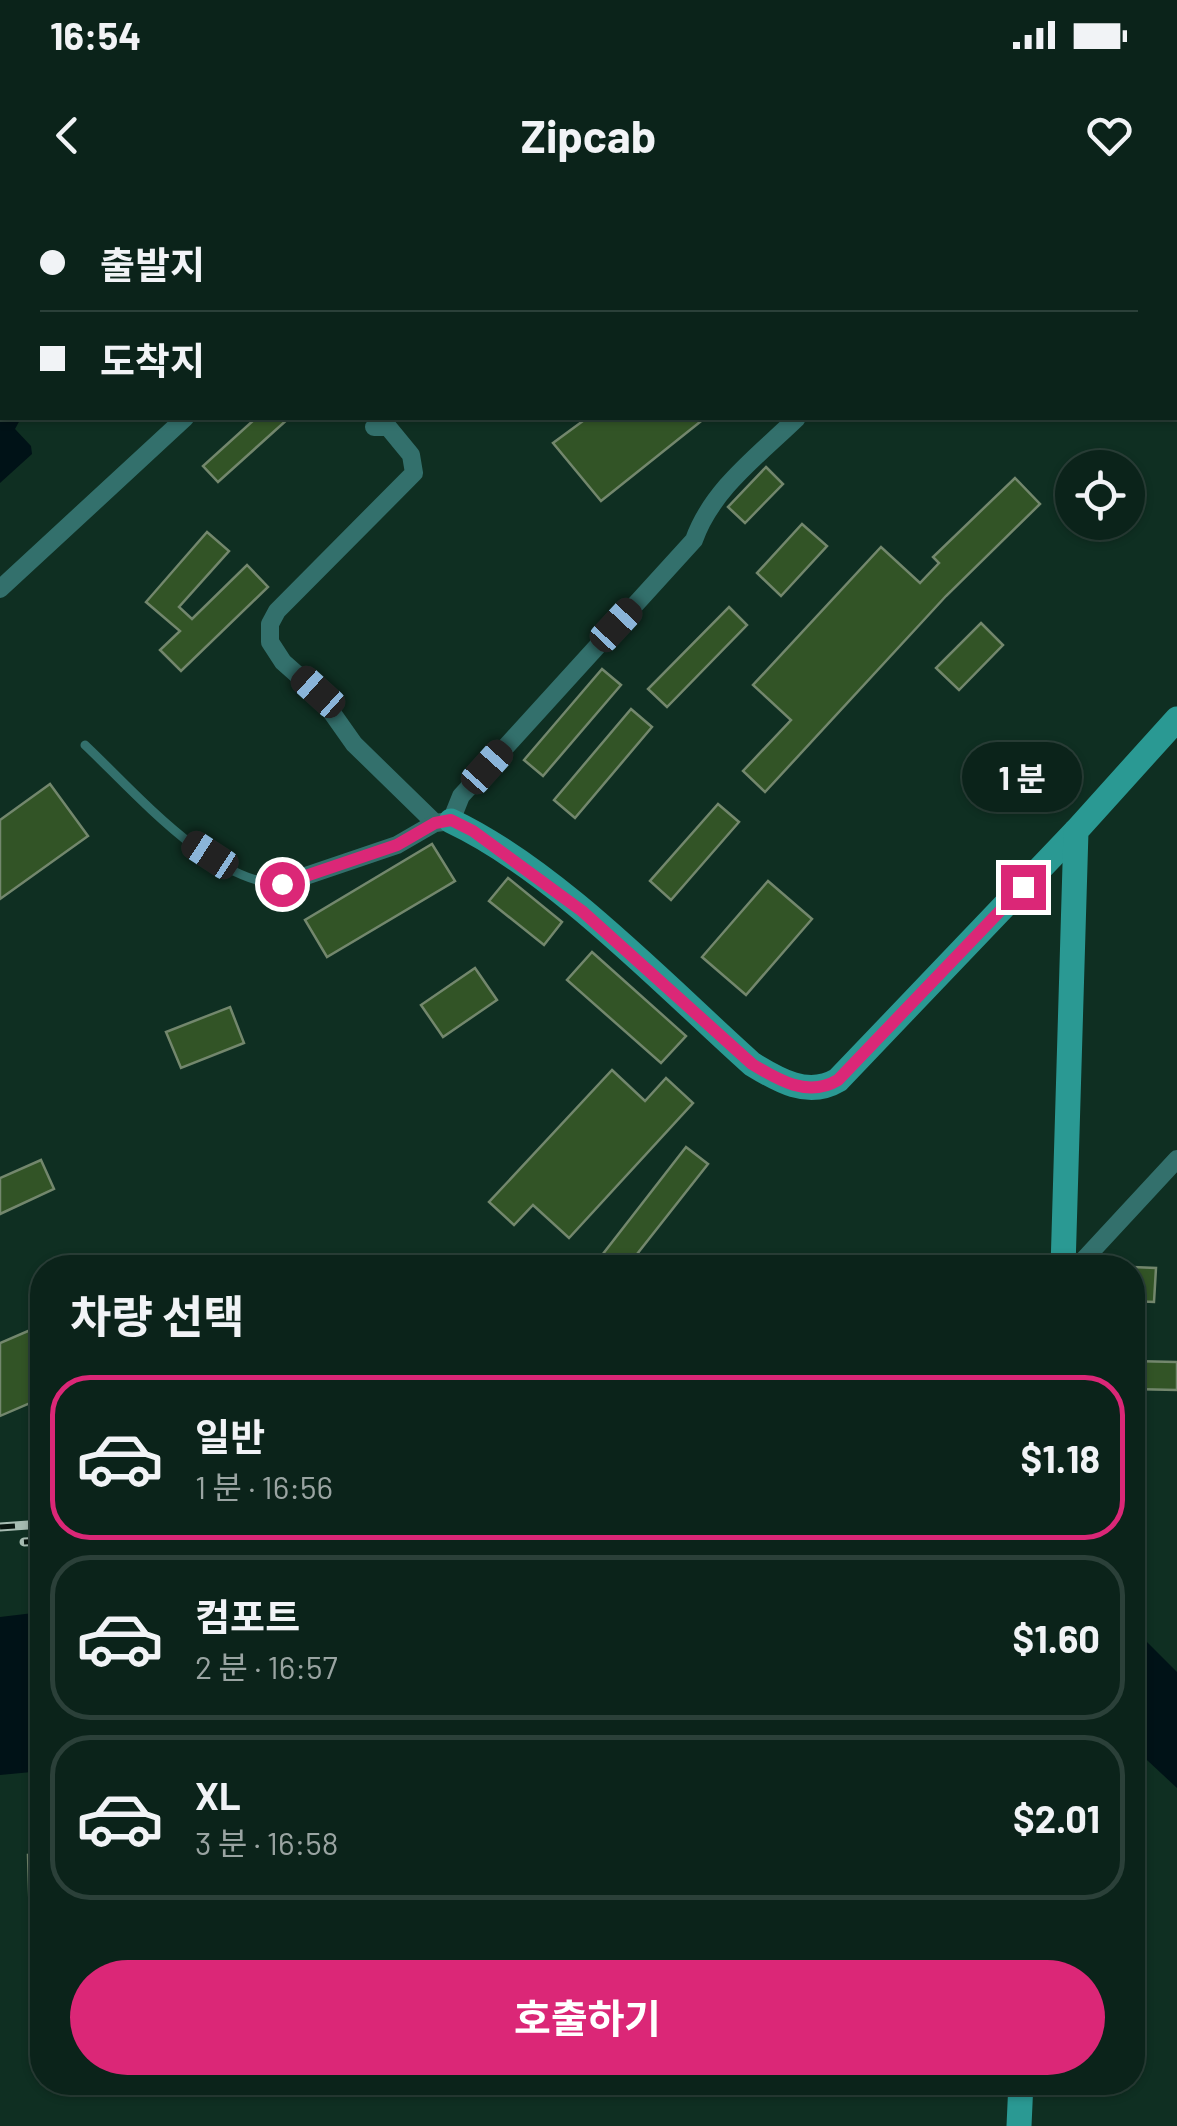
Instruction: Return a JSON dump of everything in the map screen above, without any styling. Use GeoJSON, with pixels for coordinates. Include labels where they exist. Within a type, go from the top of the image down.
{"type":"FeatureCollection","features":[{"type":"Feature","properties":{"kind":"street"},"geometry":{"type":"LineString","coordinates":[[0,589],[183,420]]}},
{"type":"Feature","properties":{"kind":"street"},"geometry":{"type":"LineString","coordinates":[[282,884],[397,845],[443,822],[461,796],[694,540],[703,514],[718,496],[795,420]]}},
{"type":"Feature","properties":{"kind":"street"},"geometry":{"type":"LineString","coordinates":[[374,427],[388,427],[411,454],[414,473],[277,611],[270,624],[270,642],[283,662],[318,692],[354,744],[443,822],[473,831],[582,911],[752,1064],[782,1082],[810,1088],[838,1080],[1076,832],[1177,719]]}},
{"type":"Feature","properties":{"kind":"street"},"geometry":{"type":"LineString","coordinates":[[1063,1255],[1076,832]]}},
{"type":"Feature","properties":{"kind":"street"},"geometry":{"type":"LineString","coordinates":[[1088,1255],[1177,1160]]}},
{"type":"Feature","properties":{"kind":"street"},"geometry":{"type":"LineString","coordinates":[[1019,2126],[1020,2095]]}},
{"type":"Feature","properties":{"kind":"lane"},"geometry":{"type":"LineString","coordinates":[[85,745],[188,841],[256,884],[282,884]]}},
{"type":"Feature","properties":{"kind":"shaded area"},"geometry":{"type":"Polygon","coordinates":[[[0,420],[20,420],[15,429],[31,446],[32,454],[0,483],[0,420]]]}},
{"type":"Feature","properties":{"kind":"shaded area"},"geometry":{"type":"Polygon","coordinates":[[[30,1613],[30,1772],[0,1775],[0,1617],[30,1613]]]}},
{"type":"Feature","properties":{"kind":"shaded area"},"geometry":{"type":"Polygon","coordinates":[[[1145,1640],[1177,1672],[1177,1788],[1145,1758],[1145,1640]]]}},
{"type":"Feature","properties":{"kind":"building"},"geometry":{"type":"Polygon","coordinates":[[[254,420],[287,420],[218,482],[203,466],[254,420]]]}},
{"type":"Feature","properties":{"kind":"building"},"geometry":{"type":"Polygon","coordinates":[[[584,420],[702,420],[601,501],[553,443],[584,420]]]}},
{"type":"Feature","properties":{"kind":"building"},"geometry":{"type":"Polygon","coordinates":[[[766,467],[783,484],[745,523],[728,507],[766,467]]]}},
{"type":"Feature","properties":{"kind":"building"},"geometry":{"type":"Polygon","coordinates":[[[1015,478],[1040,504],[946,596],[765,792],[743,771],[791,720],[753,685],[881,547],[920,583],[939,563],[933,557],[1015,478]]]}},
{"type":"Feature","properties":{"kind":"building"},"geometry":{"type":"Polygon","coordinates":[[[802,524],[827,546],[781,596],[757,573],[802,524]]]}},
{"type":"Feature","properties":{"kind":"building"},"geometry":{"type":"Polygon","coordinates":[[[207,532],[229,551],[179,607],[192,619],[247,565],[268,587],[181,671],[160,650],[180,631],[146,602],[207,532]]]}},
{"type":"Feature","properties":{"kind":"building"},"geometry":{"type":"Polygon","coordinates":[[[729,607],[747,625],[667,707],[648,689],[729,607]]]}},
{"type":"Feature","properties":{"kind":"building"},"geometry":{"type":"Polygon","coordinates":[[[981,623],[1003,645],[959,690],[936,668],[981,623]]]}},
{"type":"Feature","properties":{"kind":"building"},"geometry":{"type":"Polygon","coordinates":[[[602,669],[621,685],[543,776],[524,760],[602,669]]]}},
{"type":"Feature","properties":{"kind":"building"},"geometry":{"type":"Polygon","coordinates":[[[631,709],[652,727],[575,818],[554,800],[631,709]]]}},
{"type":"Feature","properties":{"kind":"building"},"geometry":{"type":"Polygon","coordinates":[[[50,784],[88,836],[0,899],[0,820],[50,784]]]}},
{"type":"Feature","properties":{"kind":"building"},"geometry":{"type":"Polygon","coordinates":[[[718,804],[739,822],[671,900],[650,881],[718,804]]]}},
{"type":"Feature","properties":{"kind":"building"},"geometry":{"type":"Polygon","coordinates":[[[432,844],[455,881],[327,957],[305,920],[432,844]]]}},
{"type":"Feature","properties":{"kind":"building"},"geometry":{"type":"Polygon","coordinates":[[[508,878],[562,922],[544,945],[489,901],[508,878]]]}},
{"type":"Feature","properties":{"kind":"building"},"geometry":{"type":"Polygon","coordinates":[[[768,881],[812,919],[746,995],[702,957],[768,881]]]}},
{"type":"Feature","properties":{"kind":"building"},"geometry":{"type":"Polygon","coordinates":[[[592,952],[686,1036],[661,1063],[567,980],[592,952]]]}},
{"type":"Feature","properties":{"kind":"building"},"geometry":{"type":"Polygon","coordinates":[[[475,968],[497,1000],[443,1037],[421,1005],[475,968]]]}},
{"type":"Feature","properties":{"kind":"building"},"geometry":{"type":"Polygon","coordinates":[[[230,1007],[244,1043],[181,1068],[166,1032],[230,1007]]]}},
{"type":"Feature","properties":{"kind":"building"},"geometry":{"type":"Polygon","coordinates":[[[612,1070],[645,1101],[666,1078],[693,1103],[569,1238],[533,1205],[514,1225],[489,1202],[612,1070]]]}},
{"type":"Feature","properties":{"kind":"building"},"geometry":{"type":"Polygon","coordinates":[[[686,1147],[708,1164],[636,1255],[602,1255],[686,1147]]]}},
{"type":"Feature","properties":{"kind":"building"},"geometry":{"type":"Polygon","coordinates":[[[41,1160],[54,1189],[0,1214],[0,1178],[41,1160]]]}},
{"type":"Feature","properties":{"kind":"building"},"geometry":{"type":"Polygon","coordinates":[[[1145,1268],[1156,1268],[1154,1302],[1145,1302],[1145,1268]]]}},
{"type":"Feature","properties":{"kind":"building"},"geometry":{"type":"Polygon","coordinates":[[[30,1330],[30,1403],[0,1416],[0,1343],[30,1330]]]}},
{"type":"Feature","properties":{"kind":"building"},"geometry":{"type":"Polygon","coordinates":[[[1145,1361],[1177,1362],[1177,1390],[1145,1389],[1145,1361]]]}},
{"type":"Feature","properties":{"kind":"building"},"geometry":{"type":"Polygon","coordinates":[[[28,1855],[30,1855],[30,1923],[28,1855]]]}},
{"type":"Feature","properties":{"kind":"railway"},"geometry":{"type":"LineString","coordinates":[[0,1527],[30,1525]]}},
{"type":"Feature","properties":{"kind":"railway"},"geometry":{"type":"LineString","coordinates":[[24,1542],[30,1542]]}},
{"type":"Feature","properties":{"kind":"route"},"geometry":{"type":"LineString","coordinates":[[282,884],[397,845],[435,823],[451,820],[473,831],[582,911],[752,1064],[782,1082],[810,1088],[827,1087],[838,1080],[1023,887]]}}]}
